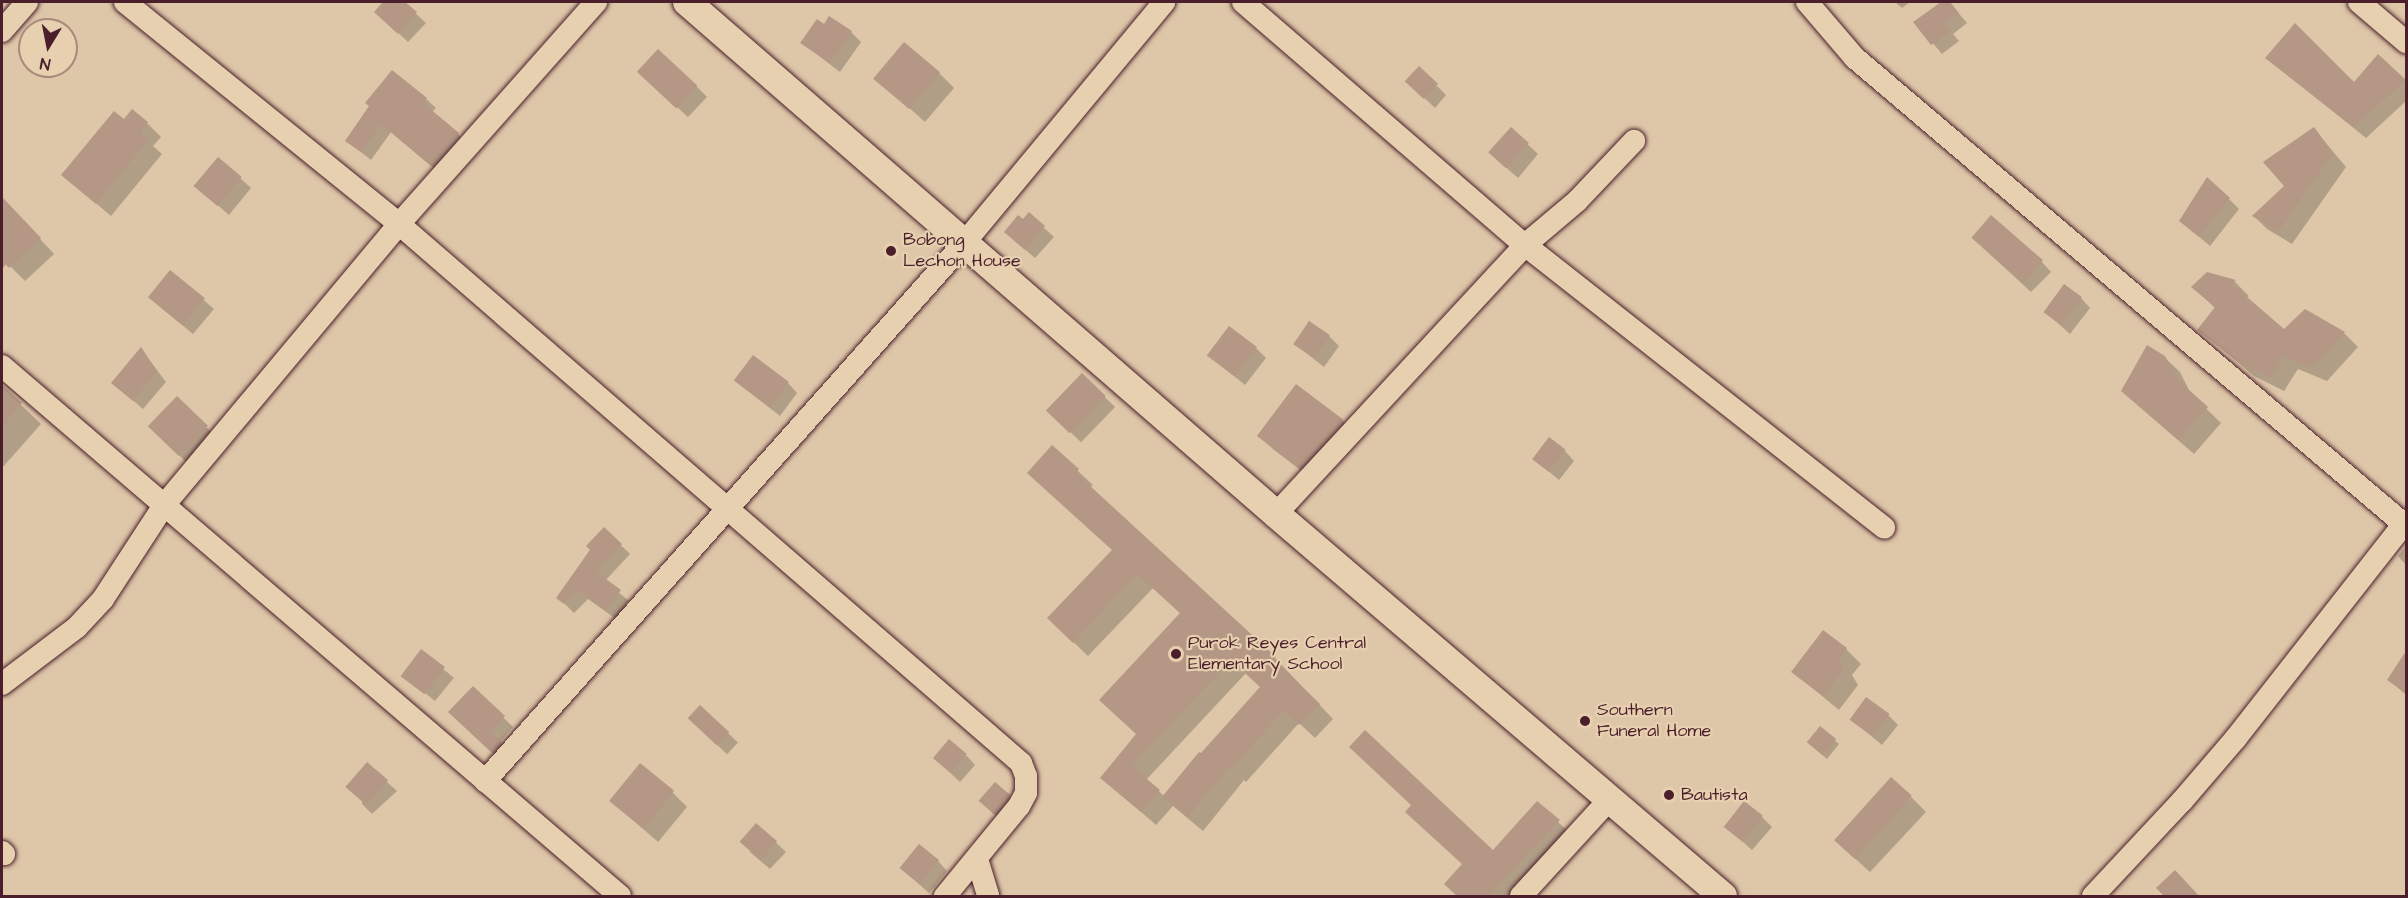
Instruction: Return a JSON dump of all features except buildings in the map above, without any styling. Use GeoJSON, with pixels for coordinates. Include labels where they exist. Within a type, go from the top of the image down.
{"type":"FeatureCollection","features":[{"type":"Feature","properties":{"kind":"main road"},"geometry":{"type":"LineString","coordinates":[[687,2],[1276,514],[1723,897]]}},
{"type":"Feature","properties":{"kind":"street"},"geometry":{"type":"LineString","coordinates":[[2,31],[27,2]]}},
{"type":"Feature","properties":{"kind":"street"},"geometry":{"type":"LineString","coordinates":[[125,2],[399,224],[1021,763],[1026,776],[1026,793],[1019,806],[945,897]]}},
{"type":"Feature","properties":{"kind":"street"},"geometry":{"type":"LineString","coordinates":[[2,684],[77,627],[103,599],[165,504],[399,224],[596,2]]}},
{"type":"Feature","properties":{"kind":"street"},"geometry":{"type":"LineString","coordinates":[[484,781],[965,242],[1164,2]]}},
{"type":"Feature","properties":{"kind":"street"},"geometry":{"type":"LineString","coordinates":[[1243,2],[1525,245],[1884,528]]}},
{"type":"Feature","properties":{"kind":"street"},"geometry":{"type":"LineString","coordinates":[[1807,2],[1855,58],[2406,523],[2236,738],[2182,801],[2093,897]]}},
{"type":"Feature","properties":{"kind":"street"},"geometry":{"type":"LineString","coordinates":[[2359,2],[2406,42]]}},
{"type":"Feature","properties":{"kind":"street"},"geometry":{"type":"LineString","coordinates":[[1276,514],[1525,245],[1577,201],[1634,141]]}},
{"type":"Feature","properties":{"kind":"street"},"geometry":{"type":"LineString","coordinates":[[2,366],[620,897]]}},
{"type":"Feature","properties":{"kind":"street"},"geometry":{"type":"LineString","coordinates":[[1521,897],[1610,799]]}},
{"type":"Feature","properties":{"kind":"street"},"geometry":{"type":"LineString","coordinates":[[977,859],[988,897]]}},
{"type":"Feature","properties":{"kind":"place","name":"Bobong Lechon House"},"geometry":{"type":"Point","coordinates":[891,251]}},
{"type":"Feature","properties":{"kind":"place","name":"Purok Reyes Central Elementary School"},"geometry":{"type":"Point","coordinates":[1176,654]}},
{"type":"Feature","properties":{"kind":"place","name":"Southern Funeral Home"},"geometry":{"type":"Point","coordinates":[1585,721]}},
{"type":"Feature","properties":{"kind":"place","name":"Bautista"},"geometry":{"type":"Point","coordinates":[1669,795]}}]}
